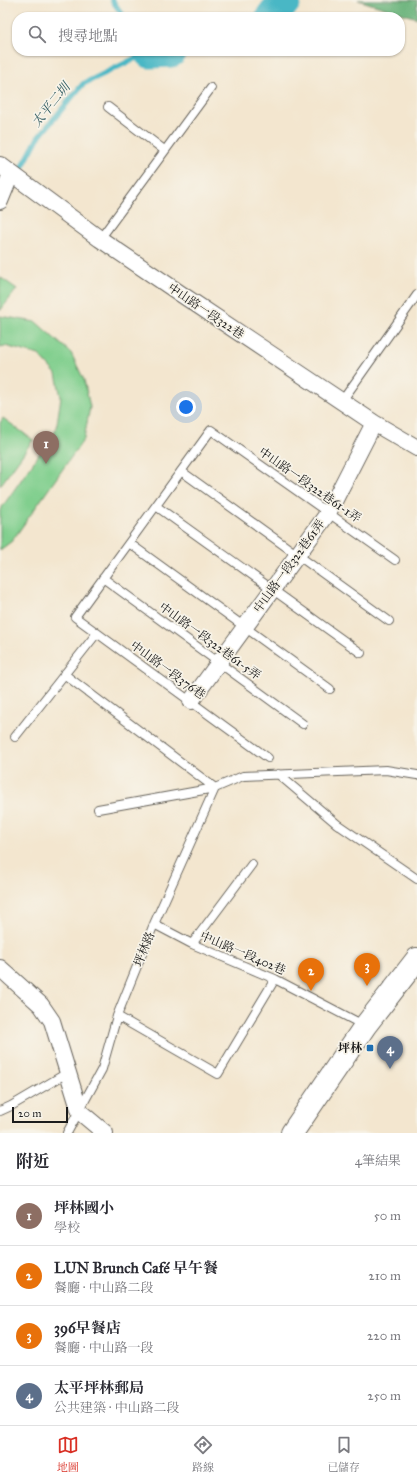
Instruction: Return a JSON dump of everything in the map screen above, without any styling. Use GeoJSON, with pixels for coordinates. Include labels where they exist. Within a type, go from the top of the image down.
{"type":"FeatureCollection","features":[{"type":"Feature","properties":{"kind":"main road"},"geometry":{"type":"LineString","coordinates":[[292,1133],[366,1026],[414,966]]}},
{"type":"Feature","properties":{"kind":"street","name":"中山路一段322巷"},"geometry":{"type":"LineString","coordinates":[[5,170],[100,239],[252,342],[374,423],[416,446]]}},
{"type":"Feature","properties":{"kind":"street"},"geometry":{"type":"LineString","coordinates":[[0,201],[5,170]]}},
{"type":"Feature","properties":{"kind":"street","name":"中山路一段322巷61弄"},"geometry":{"type":"LineString","coordinates":[[191,701],[328,513],[374,423]]}},
{"type":"Feature","properties":{"kind":"street"},"geometry":{"type":"LineString","coordinates":[[0,968],[41,1005],[52,1021],[80,1112],[105,1133]]}},
{"type":"Feature","properties":{"kind":"lane"},"geometry":{"type":"LineString","coordinates":[[100,239],[210,88]]}},
{"type":"Feature","properties":{"kind":"lane"},"geometry":{"type":"LineString","coordinates":[[108,107],[164,150]]}},
{"type":"Feature","properties":{"kind":"lane"},"geometry":{"type":"LineString","coordinates":[[342,401],[417,295]]}},
{"type":"Feature","properties":{"kind":"lane","name":"中山路一段322巷61-1弄"},"geometry":{"type":"LineString","coordinates":[[181,471],[211,430],[395,560]]}},
{"type":"Feature","properties":{"kind":"lane"},"geometry":{"type":"LineString","coordinates":[[14,738],[97,633],[75,617],[181,471],[388,621]]}},
{"type":"Feature","properties":{"kind":"lane"},"geometry":{"type":"LineString","coordinates":[[156,506],[361,653]]}},
{"type":"Feature","properties":{"kind":"lane"},"geometry":{"type":"LineString","coordinates":[[129,542],[330,689]]}},
{"type":"Feature","properties":{"kind":"lane","name":"中山路一段322巷61-5弄"},"geometry":{"type":"LineString","coordinates":[[103,578],[303,724]]}},
{"type":"Feature","properties":{"kind":"lane","name":"中山路一段376巷"},"geometry":{"type":"LineString","coordinates":[[97,633],[268,758]]}},
{"type":"Feature","properties":{"kind":"lane"},"geometry":{"type":"LineString","coordinates":[[64,674],[214,788]]}},
{"type":"Feature","properties":{"kind":"lane"},"geometry":{"type":"LineString","coordinates":[[98,810],[214,788],[244,776],[386,770],[417,775]]}},
{"type":"Feature","properties":{"kind":"lane"},"geometry":{"type":"LineString","coordinates":[[278,774],[337,824],[417,879]]}},
{"type":"Feature","properties":{"kind":"lane","name":"坪林路"},"geometry":{"type":"LineString","coordinates":[[67,1133],[80,1112],[102,1069],[117,1016],[154,924],[214,788]]}},
{"type":"Feature","properties":{"kind":"lane"},"geometry":{"type":"LineString","coordinates":[[192,944],[252,864]]}},
{"type":"Feature","properties":{"kind":"lane","name":"中山路一段402巷"},"geometry":{"type":"LineString","coordinates":[[154,924],[192,944],[275,979],[366,1026]]}},
{"type":"Feature","properties":{"kind":"lane"},"geometry":{"type":"LineString","coordinates":[[117,1016],[218,1074],[275,979]]}},
{"type":"Feature","properties":{"kind":"lane"},"geometry":{"type":"LineString","coordinates":[[0,1111],[67,1073]]}},
{"type":"Feature","properties":{"kind":"green space"},"geometry":{"type":"Polygon","coordinates":[[[358,0],[417,0],[417,18],[405,14],[405,12],[397,12],[358,0]]]}},
{"type":"Feature","properties":{"kind":"green space"},"geometry":{"type":"Polygon","coordinates":[[[0,277],[17,289],[0,311],[0,277]]]}},
{"type":"Feature","properties":{"kind":"green space"},"geometry":{"type":"Polygon","coordinates":[[[0,316],[36,322],[71,353],[84,380],[90,407],[84,439],[12,541],[0,550],[0,510],[56,430],[61,397],[56,374],[39,355],[5,346],[0,347],[0,316]]]}},
{"type":"Feature","properties":{"kind":"green space"},"geometry":{"type":"Polygon","coordinates":[[[3,418],[33,440],[0,486],[0,423],[3,418]]]}},
{"type":"Feature","properties":{"kind":"waterway"},"geometry":{"type":"LineString","coordinates":[[112,0],[120,12]]}},
{"type":"Feature","properties":{"kind":"waterway"},"geometry":{"type":"LineString","coordinates":[[276,12],[285,0]]}},
{"type":"Feature","properties":{"kind":"waterway","name":"太平二圳"},"geometry":{"type":"LineString","coordinates":[[17,177],[38,138],[83,84],[140,56]]}},
{"type":"Feature","properties":{"kind":"place","name":"坪林國小"},"geometry":{"type":"Point","coordinates":[46,464]}},
{"type":"Feature","properties":{"kind":"place","name":"396早餐店"},"geometry":{"type":"Point","coordinates":[367,986]}},
{"type":"Feature","properties":{"kind":"place","name":"LUN Brunch Café 早午餐"},"geometry":{"type":"Point","coordinates":[311,991]}},
{"type":"Feature","properties":{"kind":"place","name":"坪林"},"geometry":{"type":"Point","coordinates":[370,1048]}},
{"type":"Feature","properties":{"kind":"place","name":"太平坪林郵局"},"geometry":{"type":"Point","coordinates":[390,1069]}}]}
